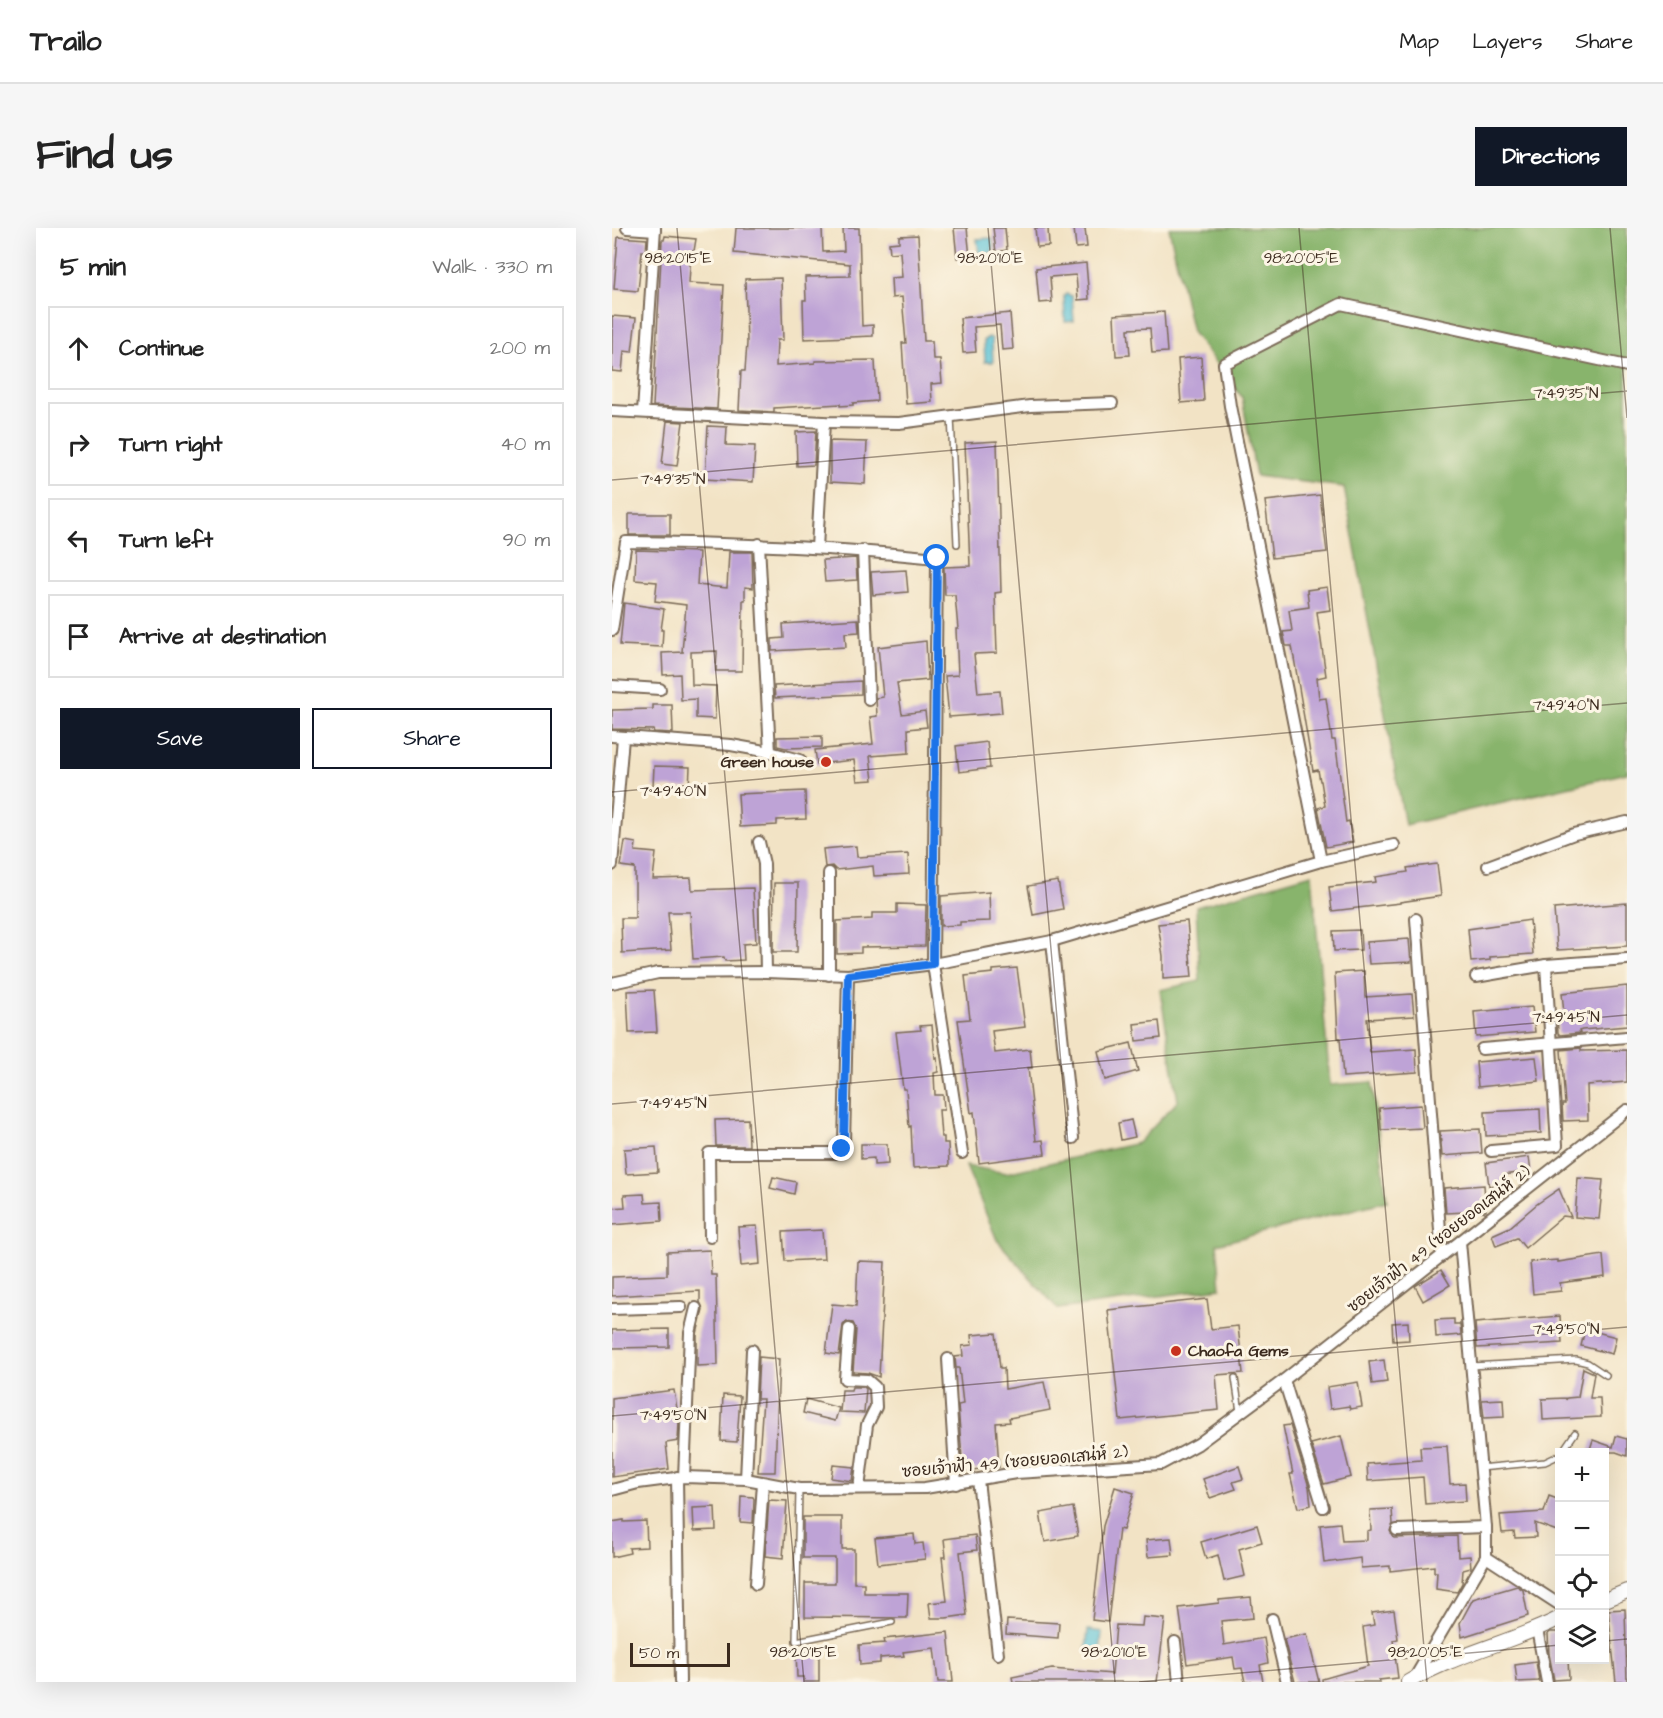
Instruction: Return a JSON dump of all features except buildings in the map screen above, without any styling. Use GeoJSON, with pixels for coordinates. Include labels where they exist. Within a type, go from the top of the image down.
{"type":"FeatureCollection","features":[{"type":"Feature","properties":{"kind":"street"},"geometry":{"type":"LineString","coordinates":[[627,228],[655,229],[643,412]]}},
{"type":"Feature","properties":{"kind":"street"},"geometry":{"type":"LineString","coordinates":[[1321,861],[1230,406],[1224,364],[1341,304],[1627,366]]}},
{"type":"Feature","properties":{"kind":"street"},"geometry":{"type":"LineString","coordinates":[[612,411],[824,422],[899,423],[1030,406],[1112,403]]}},
{"type":"Feature","properties":{"kind":"street"},"geometry":{"type":"LineString","coordinates":[[817,548],[824,422]]}},
{"type":"Feature","properties":{"kind":"street"},"geometry":{"type":"LineString","coordinates":[[612,630],[626,542],[759,544],[863,550],[937,558],[933,964],[962,1153]]}},
{"type":"Feature","properties":{"kind":"street"},"geometry":{"type":"LineString","coordinates":[[759,544],[770,752]]}},
{"type":"Feature","properties":{"kind":"street"},"geometry":{"type":"LineString","coordinates":[[863,550],[869,700]]}},
{"type":"Feature","properties":{"kind":"street"},"geometry":{"type":"LineString","coordinates":[[612,686],[660,689]]}},
{"type":"Feature","properties":{"kind":"street"},"geometry":{"type":"LineString","coordinates":[[612,866],[617,737],[731,745],[800,760]]}},
{"type":"Feature","properties":{"kind":"street"},"geometry":{"type":"LineString","coordinates":[[1488,866],[1574,834],[1627,822]]}},
{"type":"Feature","properties":{"kind":"street"},"geometry":{"type":"LineString","coordinates":[[759,842],[764,864],[766,972]]}},
{"type":"Feature","properties":{"kind":"street"},"geometry":{"type":"LineString","coordinates":[[612,983],[658,973],[766,972],[848,975],[933,964],[1052,941],[1321,861],[1394,845]]}},
{"type":"Feature","properties":{"kind":"street"},"geometry":{"type":"LineString","coordinates":[[830,873],[830,975]]}},
{"type":"Feature","properties":{"kind":"street"},"geometry":{"type":"LineString","coordinates":[[1416,919],[1442,1256]]}},
{"type":"Feature","properties":{"kind":"street"},"geometry":{"type":"LineString","coordinates":[[1052,941],[1073,1138]]}},
{"type":"Feature","properties":{"kind":"street"},"geometry":{"type":"LineString","coordinates":[[1476,977],[1546,965],[1627,959]]}},
{"type":"Feature","properties":{"kind":"street"},"geometry":{"type":"LineString","coordinates":[[1491,1151],[1557,1145],[1546,965]]}},
{"type":"Feature","properties":{"kind":"street"},"geometry":{"type":"LineString","coordinates":[[710,1237],[709,1153],[837,1153],[842,1149],[848,975]]}},
{"type":"Feature","properties":{"kind":"street"},"geometry":{"type":"LineString","coordinates":[[1482,1049],[1627,1038]]}},
{"type":"Feature","properties":{"kind":"street","name":"ซอยเจ้าฟ้า 49 (ซอยยอดเสน่ห์ 2)"},"geometry":{"type":"LineString","coordinates":[[612,1490],[638,1483],[681,1477],[746,1479],[799,1489],[925,1488],[1016,1473],[1161,1464],[1198,1444],[1284,1380],[1627,1110]]}},
{"type":"Feature","properties":{"kind":"street"},"geometry":{"type":"LineString","coordinates":[[1412,1681],[1486,1557],[1486,1527],[1460,1242]]}},
{"type":"Feature","properties":{"kind":"street"},"geometry":{"type":"LineString","coordinates":[[612,1309],[681,1307]]}},
{"type":"Feature","properties":{"kind":"street"},"geometry":{"type":"LineString","coordinates":[[680,1682],[681,1477],[690,1333],[696,1308]]}},
{"type":"Feature","properties":{"kind":"street"},"geometry":{"type":"LineString","coordinates":[[849,1329],[845,1379],[867,1380],[875,1387],[876,1407],[867,1425],[859,1488]]}},
{"type":"Feature","properties":{"kind":"street"},"geometry":{"type":"LineString","coordinates":[[746,1479],[752,1350]]}},
{"type":"Feature","properties":{"kind":"street"},"geometry":{"type":"LineString","coordinates":[[948,1359],[956,1484]]}},
{"type":"Feature","properties":{"kind":"street"},"geometry":{"type":"LineString","coordinates":[[1284,1380],[1323,1508]]}},
{"type":"Feature","properties":{"kind":"street"},"geometry":{"type":"LineString","coordinates":[[978,1480],[998,1654]]}},
{"type":"Feature","properties":{"kind":"street"},"geometry":{"type":"LineString","coordinates":[[756,1584],[763,1483]]}},
{"type":"Feature","properties":{"kind":"street"},"geometry":{"type":"LineString","coordinates":[[1397,1530],[1486,1527]]}},
{"type":"Feature","properties":{"kind":"street"},"geometry":{"type":"LineString","coordinates":[[1486,1557],[1555,1602]]}},
{"type":"Feature","properties":{"kind":"street"},"geometry":{"type":"LineString","coordinates":[[1609,1598],[1627,1591]]}},
{"type":"Feature","properties":{"kind":"street"},"geometry":{"type":"LineString","coordinates":[[1272,1619],[1287,1682]]}},
{"type":"Feature","properties":{"kind":"street"},"geometry":{"type":"LineString","coordinates":[[1412,1681],[1555,1620]]}},
{"type":"Feature","properties":{"kind":"street"},"geometry":{"type":"LineString","coordinates":[[1537,1629],[1547,1682]]}},
{"type":"Feature","properties":{"kind":"street"},"geometry":{"type":"LineString","coordinates":[[1175,1642],[1179,1682]]}},
{"type":"Feature","properties":{"kind":"lane"},"geometry":{"type":"LineString","coordinates":[[951,416],[957,544]]}},
{"type":"Feature","properties":{"kind":"lane"},"geometry":{"type":"LineString","coordinates":[[1470,1366],[1576,1360],[1588,1363],[1606,1375]]}},
{"type":"Feature","properties":{"kind":"lane"},"geometry":{"type":"LineString","coordinates":[[1235,1378],[1240,1412]]}},
{"type":"Feature","properties":{"kind":"lane"},"geometry":{"type":"LineString","coordinates":[[1565,1448],[1575,1433]]}},
{"type":"Feature","properties":{"kind":"lane"},"geometry":{"type":"LineString","coordinates":[[1480,1468],[1545,1461],[1555,1457]]}},
{"type":"Feature","properties":{"kind":"lane"},"geometry":{"type":"LineString","coordinates":[[799,1489],[796,1641],[892,1622]]}},
{"type":"Feature","properties":{"kind":"green space"},"geometry":{"type":"Polygon","coordinates":[[[1169,228],[1627,228],[1627,773],[1405,825],[1344,487],[1256,476],[1242,397],[1192,332],[1169,228]]]}},
{"type":"Feature","properties":{"kind":"green space"},"geometry":{"type":"Polygon","coordinates":[[[1312,874],[1330,1085],[1372,1082],[1387,1201],[1217,1244],[1221,1288],[1058,1309],[997,1240],[966,1166],[1006,1173],[1138,1143],[1178,1101],[1160,990],[1200,981],[1196,907],[1312,874]]]}},
{"type":"Feature","properties":{"kind":"water"},"geometry":{"type":"Polygon","coordinates":[[[992,238],[993,252],[979,254],[977,239],[992,238]]]}},
{"type":"Feature","properties":{"kind":"water"},"geometry":{"type":"Polygon","coordinates":[[[1066,294],[1072,296],[1074,321],[1065,322],[1064,296],[1066,294]]]}},
{"type":"Feature","properties":{"kind":"water"},"geometry":{"type":"Polygon","coordinates":[[[989,337],[992,339],[993,362],[985,362],[984,340],[989,337]]]}},
{"type":"Feature","properties":{"kind":"water"},"geometry":{"type":"Polygon","coordinates":[[[1088,1630],[1102,1632],[1100,1652],[1086,1651],[1088,1630]]]}},
{"type":"Feature","properties":{"kind":"place","name":"Green house"},"geometry":{"type":"Point","coordinates":[826,762]}},
{"type":"Feature","properties":{"kind":"place","name":"Chaofa Gems"},"geometry":{"type":"Point","coordinates":[1176,1351]}},
{"type":"Feature","properties":{"kind":"route"},"geometry":{"type":"LineString","coordinates":[[842,1149],[848,975],[933,964],[937,558]]}}]}
